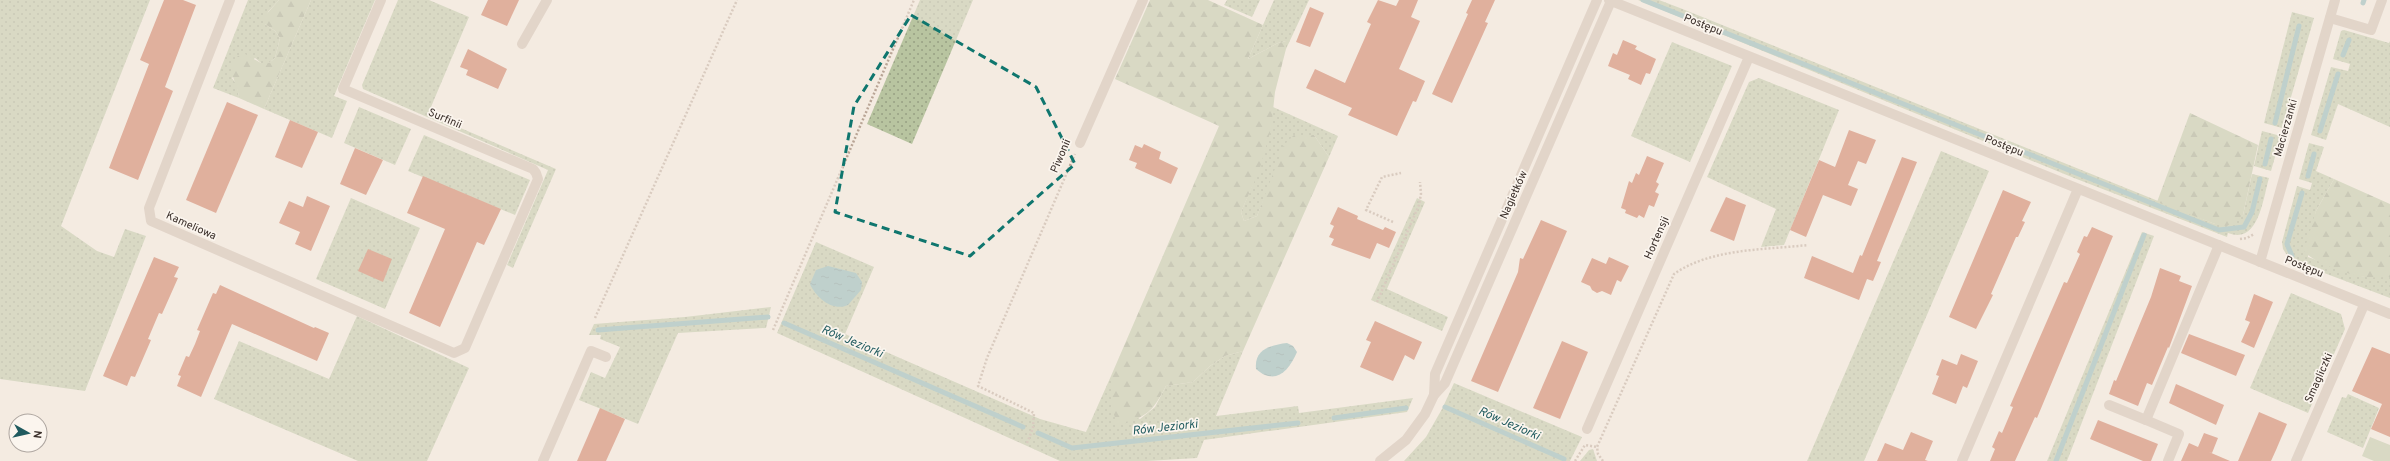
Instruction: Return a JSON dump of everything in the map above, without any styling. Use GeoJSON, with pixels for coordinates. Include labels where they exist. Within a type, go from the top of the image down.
{"type":"FeatureCollection","features":[{"type":"Feature","properties":{"kind":"street","name":"Kameliowa"},"geometry":{"type":"LineString","coordinates":[[230,0],[149,208],[149,219],[151,221],[211,249],[454,353],[458,353],[465,348],[502,262]]}},
{"type":"Feature","properties":{"kind":"street","name":"Surfinii"},"geometry":{"type":"LineString","coordinates":[[381,0],[343,89],[536,172],[538,179],[502,262]]}},
{"type":"Feature","properties":{"kind":"street"},"geometry":{"type":"LineString","coordinates":[[522,44],[547,0]]}},
{"type":"Feature","properties":{"kind":"street","name":"Piwonii"},"geometry":{"type":"LineString","coordinates":[[1080,143],[1143,0]]}},
{"type":"Feature","properties":{"kind":"street","name":"Nagietków"},"geometry":{"type":"LineString","coordinates":[[1434,395],[1435,374],[1597,0]]}},
{"type":"Feature","properties":{"kind":"street","name":"Macierzanki"},"geometry":{"type":"LineString","coordinates":[[2260,262],[2335,0]]}},
{"type":"Feature","properties":{"kind":"street"},"geometry":{"type":"LineString","coordinates":[[2330,18],[2371,30],[2382,0]]}},
{"type":"Feature","properties":{"kind":"street","name":"Nagietków"},"geometry":{"type":"LineString","coordinates":[[1380,461],[1406,440],[1425,414],[1434,395],[1447,379],[1610,1]]}},
{"type":"Feature","properties":{"kind":"street","name":"Postępu"},"geometry":{"type":"LineString","coordinates":[[1610,1],[2364,305],[2390,314]]}},
{"type":"Feature","properties":{"kind":"street","name":"Hortensji"},"geometry":{"type":"LineString","coordinates":[[1587,429],[1749,57]]}},
{"type":"Feature","properties":{"kind":"street"},"geometry":{"type":"LineString","coordinates":[[1962,461],[2078,189]]}},
{"type":"Feature","properties":{"kind":"street"},"geometry":{"type":"LineString","coordinates":[[2146,420],[2218,245]]}},
{"type":"Feature","properties":{"kind":"street","name":"Smagliczki"},"geometry":{"type":"LineString","coordinates":[[2296,461],[2364,305]]}},
{"type":"Feature","properties":{"kind":"street"},"geometry":{"type":"LineString","coordinates":[[543,461],[591,351],[606,357]]}},
{"type":"Feature","properties":{"kind":"street"},"geometry":{"type":"LineString","coordinates":[[2110,405],[2179,434],[2168,461]]}},
{"type":"Feature","properties":{"kind":"path"},"geometry":{"type":"LineString","coordinates":[[595,318],[737,0]]}},
{"type":"Feature","properties":{"kind":"path"},"geometry":{"type":"LineString","coordinates":[[773,330],[914,0]]}},
{"type":"Feature","properties":{"kind":"path","name":"Piwonii"},"geometry":{"type":"LineString","coordinates":[[1027,443],[1033,428],[1034,413],[978,386],[1080,143]]}},
{"type":"Feature","properties":{"kind":"path"},"geometry":{"type":"LineString","coordinates":[[1393,222],[1366,210],[1382,177],[1402,173]]}},
{"type":"Feature","properties":{"kind":"path"},"geometry":{"type":"LineString","coordinates":[[1377,302],[1419,205],[1421,194],[1420,182]]}},
{"type":"Feature","properties":{"kind":"path"},"geometry":{"type":"LineString","coordinates":[[1603,461],[1598,454],[1597,447],[1674,274],[1687,265],[1716,256],[1808,245]]}},
{"type":"Feature","properties":{"kind":"path"},"geometry":{"type":"LineString","coordinates":[[1575,461],[1585,445],[1597,447]]}},
{"type":"Feature","properties":{"kind":"highlighted area"},"geometry":{"type":"Polygon","coordinates":[[[911,15],[1036,87],[1075,164],[970,256],[835,212],[854,106],[911,15]]]}},
{"type":"Feature","properties":{"kind":"green space"},"geometry":{"type":"Polygon","coordinates":[[[0,0],[150,0],[61,226],[97,251],[114,257],[125,229],[146,236],[85,391],[0,379],[0,0]]]}},
{"type":"Feature","properties":{"kind":"green space"},"geometry":{"type":"Polygon","coordinates":[[[248,0],[279,0],[268,12],[265,24],[275,31],[280,38],[275,58],[269,63],[261,63],[255,58],[232,78],[237,85],[239,98],[213,88],[248,0]]]}},
{"type":"Feature","properties":{"kind":"green space"},"geometry":{"type":"Polygon","coordinates":[[[279,0],[311,0],[264,109],[239,98],[232,66],[238,56],[245,54],[261,63],[269,63],[275,58],[280,38],[275,31],[265,24],[263,18],[279,0]]]}},
{"type":"Feature","properties":{"kind":"green space"},"geometry":{"type":"Polygon","coordinates":[[[311,0],[375,0],[334,96],[347,101],[332,138],[264,109],[311,0]]]}},
{"type":"Feature","properties":{"kind":"green space"},"geometry":{"type":"Polygon","coordinates":[[[398,0],[429,0],[469,17],[428,114],[556,169],[513,268],[507,265],[548,170],[363,89],[362,85],[398,0]]]}},
{"type":"Feature","properties":{"kind":"green space"},"geometry":{"type":"Polygon","coordinates":[[[920,0],[973,0],[912,144],[867,124],[920,0]]]}},
{"type":"Feature","properties":{"kind":"green space"},"geometry":{"type":"Polygon","coordinates":[[[1150,0],[1208,0],[1263,25],[1248,59],[1278,43],[1286,41],[1286,49],[1275,92],[1271,129],[1259,171],[1241,212],[1244,221],[1257,216],[1284,145],[1294,135],[1314,135],[1329,157],[1243,351],[1225,356],[1210,366],[1193,382],[1166,386],[1157,402],[1148,412],[1136,419],[1118,426],[1111,406],[1111,376],[1219,126],[1115,79],[1150,0]]]}},
{"type":"Feature","properties":{"kind":"green space"},"geometry":{"type":"Polygon","coordinates":[[[1227,0],[1260,0],[1252,17],[1224,5],[1227,0]]]}},
{"type":"Feature","properties":{"kind":"green space"},"geometry":{"type":"Polygon","coordinates":[[[1274,0],[1309,0],[1286,49],[1286,41],[1278,43],[1248,59],[1274,0]]]}},
{"type":"Feature","properties":{"kind":"green space"},"geometry":{"type":"Polygon","coordinates":[[[1638,0],[1659,0],[1680,8],[2215,224],[2243,215],[2252,174],[2269,178],[2262,207],[2258,218],[2247,232],[2238,235],[2228,233],[2227,237],[2074,178],[1638,0]]]}},
{"type":"Feature","properties":{"kind":"green space"},"geometry":{"type":"Polygon","coordinates":[[[2292,12],[2314,18],[2282,128],[2264,123],[2292,12]]]}},
{"type":"Feature","properties":{"kind":"green space"},"geometry":{"type":"Polygon","coordinates":[[[2344,30],[2389,43],[2390,41],[2390,127],[2338,104],[2326,140],[2311,135],[2331,67],[2348,71],[2350,64],[2333,59],[2341,31],[2344,30]]]}},
{"type":"Feature","properties":{"kind":"green space"},"geometry":{"type":"Polygon","coordinates":[[[1672,42],[1732,66],[1690,162],[1631,136],[1672,42]]]}},
{"type":"Feature","properties":{"kind":"green space"},"geometry":{"type":"Polygon","coordinates":[[[1759,78],[1839,110],[1784,245],[1761,247],[1776,209],[1707,177],[1749,82],[1759,78]]]}},
{"type":"Feature","properties":{"kind":"green space"},"geometry":{"type":"Polygon","coordinates":[[[359,107],[411,129],[395,165],[344,143],[359,107]]]}},
{"type":"Feature","properties":{"kind":"green space"},"geometry":{"type":"Polygon","coordinates":[[[1273,107],[1338,136],[1329,157],[1314,135],[1264,199],[1257,216],[1244,221],[1241,212],[1252,187],[1265,148],[1273,107]]]}},
{"type":"Feature","properties":{"kind":"green space"},"geometry":{"type":"Polygon","coordinates":[[[2190,113],[2258,145],[2243,215],[2227,226],[2215,224],[2157,202],[2190,113]]]}},
{"type":"Feature","properties":{"kind":"green space"},"geometry":{"type":"Polygon","coordinates":[[[2262,131],[2281,136],[2271,171],[2254,166],[2262,131]]]}},
{"type":"Feature","properties":{"kind":"green space"},"geometry":{"type":"Polygon","coordinates":[[[424,135],[530,180],[515,215],[408,171],[424,135]]]}},
{"type":"Feature","properties":{"kind":"green space"},"geometry":{"type":"Polygon","coordinates":[[[2309,143],[2324,147],[2316,171],[2334,179],[2316,211],[2308,257],[2364,277],[2390,277],[2390,298],[2290,260],[2283,249],[2282,242],[2297,186],[2310,190],[2312,183],[2299,179],[2309,143]]]}},
{"type":"Feature","properties":{"kind":"green space"},"geometry":{"type":"Polygon","coordinates":[[[1941,151],[1989,171],[1864,461],[1807,461],[1941,151]]]}},
{"type":"Feature","properties":{"kind":"green space"},"geometry":{"type":"Polygon","coordinates":[[[2334,179],[2390,204],[2390,277],[2368,277],[2351,274],[2323,264],[2315,260],[2304,251],[2316,211],[2334,179]]]}},
{"type":"Feature","properties":{"kind":"green space"},"geometry":{"type":"Polygon","coordinates":[[[351,198],[420,228],[385,309],[316,279],[351,198]]]}},
{"type":"Feature","properties":{"kind":"green space"},"geometry":{"type":"Polygon","coordinates":[[[1417,198],[1425,202],[1387,289],[1448,317],[1442,331],[1371,300],[1417,198]]]}},
{"type":"Feature","properties":{"kind":"green space"},"geometry":{"type":"Polygon","coordinates":[[[2142,232],[2154,236],[2067,461],[2047,461],[2142,232]]]}},
{"type":"Feature","properties":{"kind":"green space"},"geometry":{"type":"Polygon","coordinates":[[[816,242],[874,267],[845,334],[1040,419],[1086,432],[1111,376],[1111,406],[1140,419],[1155,407],[1166,386],[1193,382],[1210,366],[1225,356],[1243,351],[1216,416],[1298,406],[1299,413],[1413,398],[1407,412],[1204,440],[1197,458],[1147,461],[1060,461],[777,333],[816,242]]]}},
{"type":"Feature","properties":{"kind":"green space"},"geometry":{"type":"Polygon","coordinates":[[[2291,293],[2341,314],[2345,329],[2308,413],[2250,388],[2291,293]]]}},
{"type":"Feature","properties":{"kind":"green space"},"geometry":{"type":"Polygon","coordinates":[[[771,307],[766,328],[678,333],[638,424],[579,400],[591,372],[605,378],[620,347],[600,339],[601,335],[589,335],[594,324],[685,317],[771,307]]]}},
{"type":"Feature","properties":{"kind":"green space"},"geometry":{"type":"Polygon","coordinates":[[[357,316],[469,368],[427,461],[358,461],[214,399],[239,341],[329,379],[357,316]]]}},
{"type":"Feature","properties":{"kind":"green space"},"geometry":{"type":"Polygon","coordinates":[[[1454,383],[1582,437],[1570,461],[1404,461],[1426,437],[1442,409],[1454,383]]]}},
{"type":"Feature","properties":{"kind":"green space"},"geometry":{"type":"Polygon","coordinates":[[[2348,394],[2379,408],[2363,448],[2327,432],[2342,397],[2346,398],[2348,394]]]}},
{"type":"Feature","properties":{"kind":"green space"},"geometry":{"type":"Polygon","coordinates":[[[2370,437],[2390,445],[2390,461],[2374,461],[2362,456],[2370,437]]]}},
{"type":"Feature","properties":{"kind":"green space"},"geometry":{"type":"Polygon","coordinates":[[[1593,449],[1597,461],[1580,461],[1589,450],[1593,449]]]}},
{"type":"Feature","properties":{"kind":"water"},"geometry":{"type":"Polygon","coordinates":[[[828,266],[856,273],[862,282],[861,290],[848,305],[837,307],[831,305],[816,294],[810,284],[816,270],[828,266]]]}},
{"type":"Feature","properties":{"kind":"water"},"geometry":{"type":"Polygon","coordinates":[[[1287,343],[1293,346],[1297,352],[1286,370],[1281,374],[1269,376],[1256,369],[1258,357],[1265,349],[1275,345],[1287,343]]]}},
{"type":"Feature","properties":{"kind":"building"},"geometry":{"type":"Polygon","coordinates":[[[164,0],[183,0],[196,5],[165,87],[173,91],[138,180],[109,168],[149,64],[140,60],[164,0]]]}},
{"type":"Feature","properties":{"kind":"building"},"geometry":{"type":"Polygon","coordinates":[[[488,0],[519,0],[507,26],[481,15],[488,0]]]}},
{"type":"Feature","properties":{"kind":"building"},"geometry":{"type":"Polygon","coordinates":[[[1378,0],[1396,6],[1399,0],[1418,0],[1411,17],[1420,21],[1399,69],[1425,81],[1416,102],[1413,101],[1397,136],[1348,115],[1352,108],[1306,88],[1315,69],[1345,83],[1371,24],[1367,22],[1378,0]]]}},
{"type":"Feature","properties":{"kind":"building"},"geometry":{"type":"Polygon","coordinates":[[[1472,0],[1495,0],[1485,22],[1488,23],[1452,103],[1432,94],[1468,14],[1466,13],[1472,0]]]}},
{"type":"Feature","properties":{"kind":"building"},"geometry":{"type":"Polygon","coordinates":[[[1310,7],[1324,13],[1310,47],[1296,42],[1310,7]]]}},
{"type":"Feature","properties":{"kind":"building"},"geometry":{"type":"Polygon","coordinates":[[[1623,40],[1637,46],[1635,49],[1656,59],[1650,74],[1646,73],[1641,85],[1628,79],[1630,75],[1608,66],[1613,53],[1617,55],[1623,40]]]}},
{"type":"Feature","properties":{"kind":"building"},"geometry":{"type":"Polygon","coordinates":[[[468,49],[507,69],[498,89],[466,75],[468,70],[460,67],[468,49]]]}},
{"type":"Feature","properties":{"kind":"building"},"geometry":{"type":"Polygon","coordinates":[[[227,102],[258,115],[216,213],[186,200],[227,102]]]}},
{"type":"Feature","properties":{"kind":"building"},"geometry":{"type":"Polygon","coordinates":[[[290,120],[318,132],[302,168],[275,157],[290,120]]]}},
{"type":"Feature","properties":{"kind":"building"},"geometry":{"type":"Polygon","coordinates":[[[1849,130],[1876,140],[1866,164],[1858,161],[1848,185],[1858,189],[1851,206],[1823,195],[1806,237],[1790,230],[1819,160],[1835,167],[1849,130]]]}},
{"type":"Feature","properties":{"kind":"building"},"geometry":{"type":"Polygon","coordinates":[[[1144,144],[1161,152],[1159,159],[1178,168],[1171,184],[1135,168],[1137,163],[1129,160],[1135,145],[1142,148],[1144,144]]]}},
{"type":"Feature","properties":{"kind":"building"},"geometry":{"type":"Polygon","coordinates":[[[355,148],[383,160],[366,195],[340,184],[355,148]]]}},
{"type":"Feature","properties":{"kind":"building"},"geometry":{"type":"Polygon","coordinates":[[[1647,156],[1664,163],[1656,182],[1659,184],[1655,192],[1659,194],[1654,207],[1649,205],[1644,218],[1639,215],[1637,218],[1625,213],[1626,210],[1621,208],[1629,181],[1632,183],[1636,173],[1639,175],[1647,156]]]}},
{"type":"Feature","properties":{"kind":"building"},"geometry":{"type":"Polygon","coordinates":[[[1902,157],[1917,162],[1877,261],[1881,262],[1873,281],[1867,279],[1859,300],[1804,278],[1812,256],[1853,273],[1860,255],[1862,256],[1902,157]]]}},
{"type":"Feature","properties":{"kind":"building"},"geometry":{"type":"Polygon","coordinates":[[[423,176],[501,209],[484,245],[477,242],[440,327],[409,313],[445,229],[407,213],[423,176]]]}},
{"type":"Feature","properties":{"kind":"building"},"geometry":{"type":"Polygon","coordinates":[[[2003,190],[2031,202],[2022,221],[2025,222],[2018,237],[2016,237],[1991,294],[1993,295],[1976,329],[1949,317],[2003,190]]]}},
{"type":"Feature","properties":{"kind":"building"},"geometry":{"type":"Polygon","coordinates":[[[307,196],[330,206],[311,251],[295,244],[300,232],[279,223],[289,201],[303,207],[307,196]]]}},
{"type":"Feature","properties":{"kind":"building"},"geometry":{"type":"Polygon","coordinates":[[[1726,197],[1746,205],[1734,241],[1710,231],[1726,197]]]}},
{"type":"Feature","properties":{"kind":"building"},"geometry":{"type":"Polygon","coordinates":[[[1338,207],[1358,216],[1357,219],[1383,230],[1385,227],[1396,232],[1389,248],[1377,243],[1370,259],[1331,245],[1334,239],[1329,237],[1334,226],[1330,224],[1338,207]]]}},
{"type":"Feature","properties":{"kind":"building"},"geometry":{"type":"Polygon","coordinates":[[[1541,220],[1567,231],[1498,392],[1471,381],[1518,272],[1520,258],[1523,259],[1541,220]]]}},
{"type":"Feature","properties":{"kind":"building"},"geometry":{"type":"Polygon","coordinates":[[[2092,227],[2113,236],[2037,418],[2035,417],[2015,461],[1990,461],[1995,449],[1992,447],[1999,431],[2002,433],[2013,407],[2010,406],[2043,330],[2064,282],[2067,283],[2080,254],[2077,252],[2084,236],[2087,237],[2092,227]]]}},
{"type":"Feature","properties":{"kind":"building"},"geometry":{"type":"Polygon","coordinates":[[[368,249],[392,259],[383,282],[358,271],[368,249]]]}},
{"type":"Feature","properties":{"kind":"building"},"geometry":{"type":"Polygon","coordinates":[[[154,257],[179,267],[174,277],[178,278],[162,314],[159,313],[148,339],[151,340],[135,377],[131,376],[127,386],[103,376],[154,257]]]}},
{"type":"Feature","properties":{"kind":"building"},"geometry":{"type":"Polygon","coordinates":[[[1609,257],[1629,266],[1621,282],[1617,280],[1611,295],[1602,291],[1597,293],[1592,290],[1590,286],[1581,282],[1592,258],[1606,264],[1609,257]]]}},
{"type":"Feature","properties":{"kind":"building"},"geometry":{"type":"Polygon","coordinates":[[[2160,268],[2181,276],[2179,281],[2192,286],[2169,348],[2168,347],[2152,385],[2147,383],[2138,406],[2109,394],[2114,380],[2116,381],[2151,297],[2160,268]]]}},
{"type":"Feature","properties":{"kind":"building"},"geometry":{"type":"Polygon","coordinates":[[[220,285],[314,328],[315,327],[329,333],[317,361],[232,324],[201,397],[177,386],[181,376],[178,375],[186,356],[189,357],[200,331],[197,330],[213,293],[216,294],[220,285]]]}},
{"type":"Feature","properties":{"kind":"building"},"geometry":{"type":"Polygon","coordinates":[[[2254,294],[2273,302],[2254,348],[2241,342],[2250,322],[2245,320],[2254,294]]]}},
{"type":"Feature","properties":{"kind":"building"},"geometry":{"type":"Polygon","coordinates":[[[1375,321],[1422,342],[1414,360],[1405,355],[1393,381],[1360,367],[1371,342],[1366,340],[1375,321]]]}},
{"type":"Feature","properties":{"kind":"building"},"geometry":{"type":"Polygon","coordinates":[[[2189,334],[2245,355],[2236,376],[2181,353],[2189,334]]]}},
{"type":"Feature","properties":{"kind":"building"},"geometry":{"type":"Polygon","coordinates":[[[1562,341],[1588,352],[1560,419],[1533,408],[1562,341]]]}},
{"type":"Feature","properties":{"kind":"building"},"geometry":{"type":"Polygon","coordinates":[[[2372,347],[2390,354],[2390,437],[2371,429],[2382,404],[2352,391],[2372,347]]]}},
{"type":"Feature","properties":{"kind":"building"},"geometry":{"type":"Polygon","coordinates":[[[1961,354],[1978,361],[1967,388],[1963,386],[1956,404],[1932,394],[1939,376],[1936,375],[1942,359],[1957,365],[1961,354]]]}},
{"type":"Feature","properties":{"kind":"building"},"geometry":{"type":"Polygon","coordinates":[[[2176,384],[2224,405],[2216,425],[2169,403],[2176,384]]]}},
{"type":"Feature","properties":{"kind":"building"},"geometry":{"type":"Polygon","coordinates":[[[600,408],[625,419],[606,461],[577,461],[600,408]]]}},
{"type":"Feature","properties":{"kind":"building"},"geometry":{"type":"Polygon","coordinates":[[[2259,412],[2287,424],[2276,450],[2271,461],[2238,461],[2259,412]]]}},
{"type":"Feature","properties":{"kind":"building"},"geometry":{"type":"Polygon","coordinates":[[[2098,420],[2158,444],[2151,461],[2143,461],[2090,439],[2098,420]]]}},
{"type":"Feature","properties":{"kind":"building"},"geometry":{"type":"Polygon","coordinates":[[[1911,432],[1933,441],[1925,460],[1928,461],[1877,461],[1885,443],[1903,450],[1911,432]]]}},
{"type":"Feature","properties":{"kind":"building"},"geometry":{"type":"Polygon","coordinates":[[[2204,433],[2218,438],[2212,453],[2209,452],[2230,461],[2181,461],[2189,443],[2198,447],[2204,433]]]}},
{"type":"Feature","properties":{"kind":"waterway"},"geometry":{"type":"LineString","coordinates":[[1643,0],[2219,230],[2244,227],[2252,212],[2260,179]]}},
{"type":"Feature","properties":{"kind":"waterway"},"geometry":{"type":"LineString","coordinates":[[2275,123],[2299,26]]}},
{"type":"Feature","properties":{"kind":"waterway"},"geometry":{"type":"LineString","coordinates":[[2343,55],[2349,40]]}},
{"type":"Feature","properties":{"kind":"waterway"},"geometry":{"type":"LineString","coordinates":[[2320,131],[2338,74]]}},
{"type":"Feature","properties":{"kind":"waterway"},"geometry":{"type":"LineString","coordinates":[[2265,164],[2271,139]]}},
{"type":"Feature","properties":{"kind":"waterway"},"geometry":{"type":"LineString","coordinates":[[2308,176],[2314,154]]}},
{"type":"Feature","properties":{"kind":"waterway"},"geometry":{"type":"LineString","coordinates":[[2292,256],[2287,244],[2302,193]]}},
{"type":"Feature","properties":{"kind":"waterway"},"geometry":{"type":"LineString","coordinates":[[2056,461],[2144,235]]}},
{"type":"Feature","properties":{"kind":"waterway","name":"Rów Jeziorki"},"geometry":{"type":"LineString","coordinates":[[598,330],[768,317]]}},
{"type":"Feature","properties":{"kind":"waterway","name":"Rów Jeziorki"},"geometry":{"type":"LineString","coordinates":[[784,323],[1023,427]]}},
{"type":"Feature","properties":{"kind":"waterway","name":"Rów Jeziorki"},"geometry":{"type":"LineString","coordinates":[[1445,407],[1564,459]]}},
{"type":"Feature","properties":{"kind":"waterway","name":"Rów Jeziorki"},"geometry":{"type":"LineString","coordinates":[[1334,418],[1406,408]]}},
{"type":"Feature","properties":{"kind":"waterway","name":"Rów Jeziorki"},"geometry":{"type":"LineString","coordinates":[[1038,433],[1072,448],[1298,423]]}}]}
